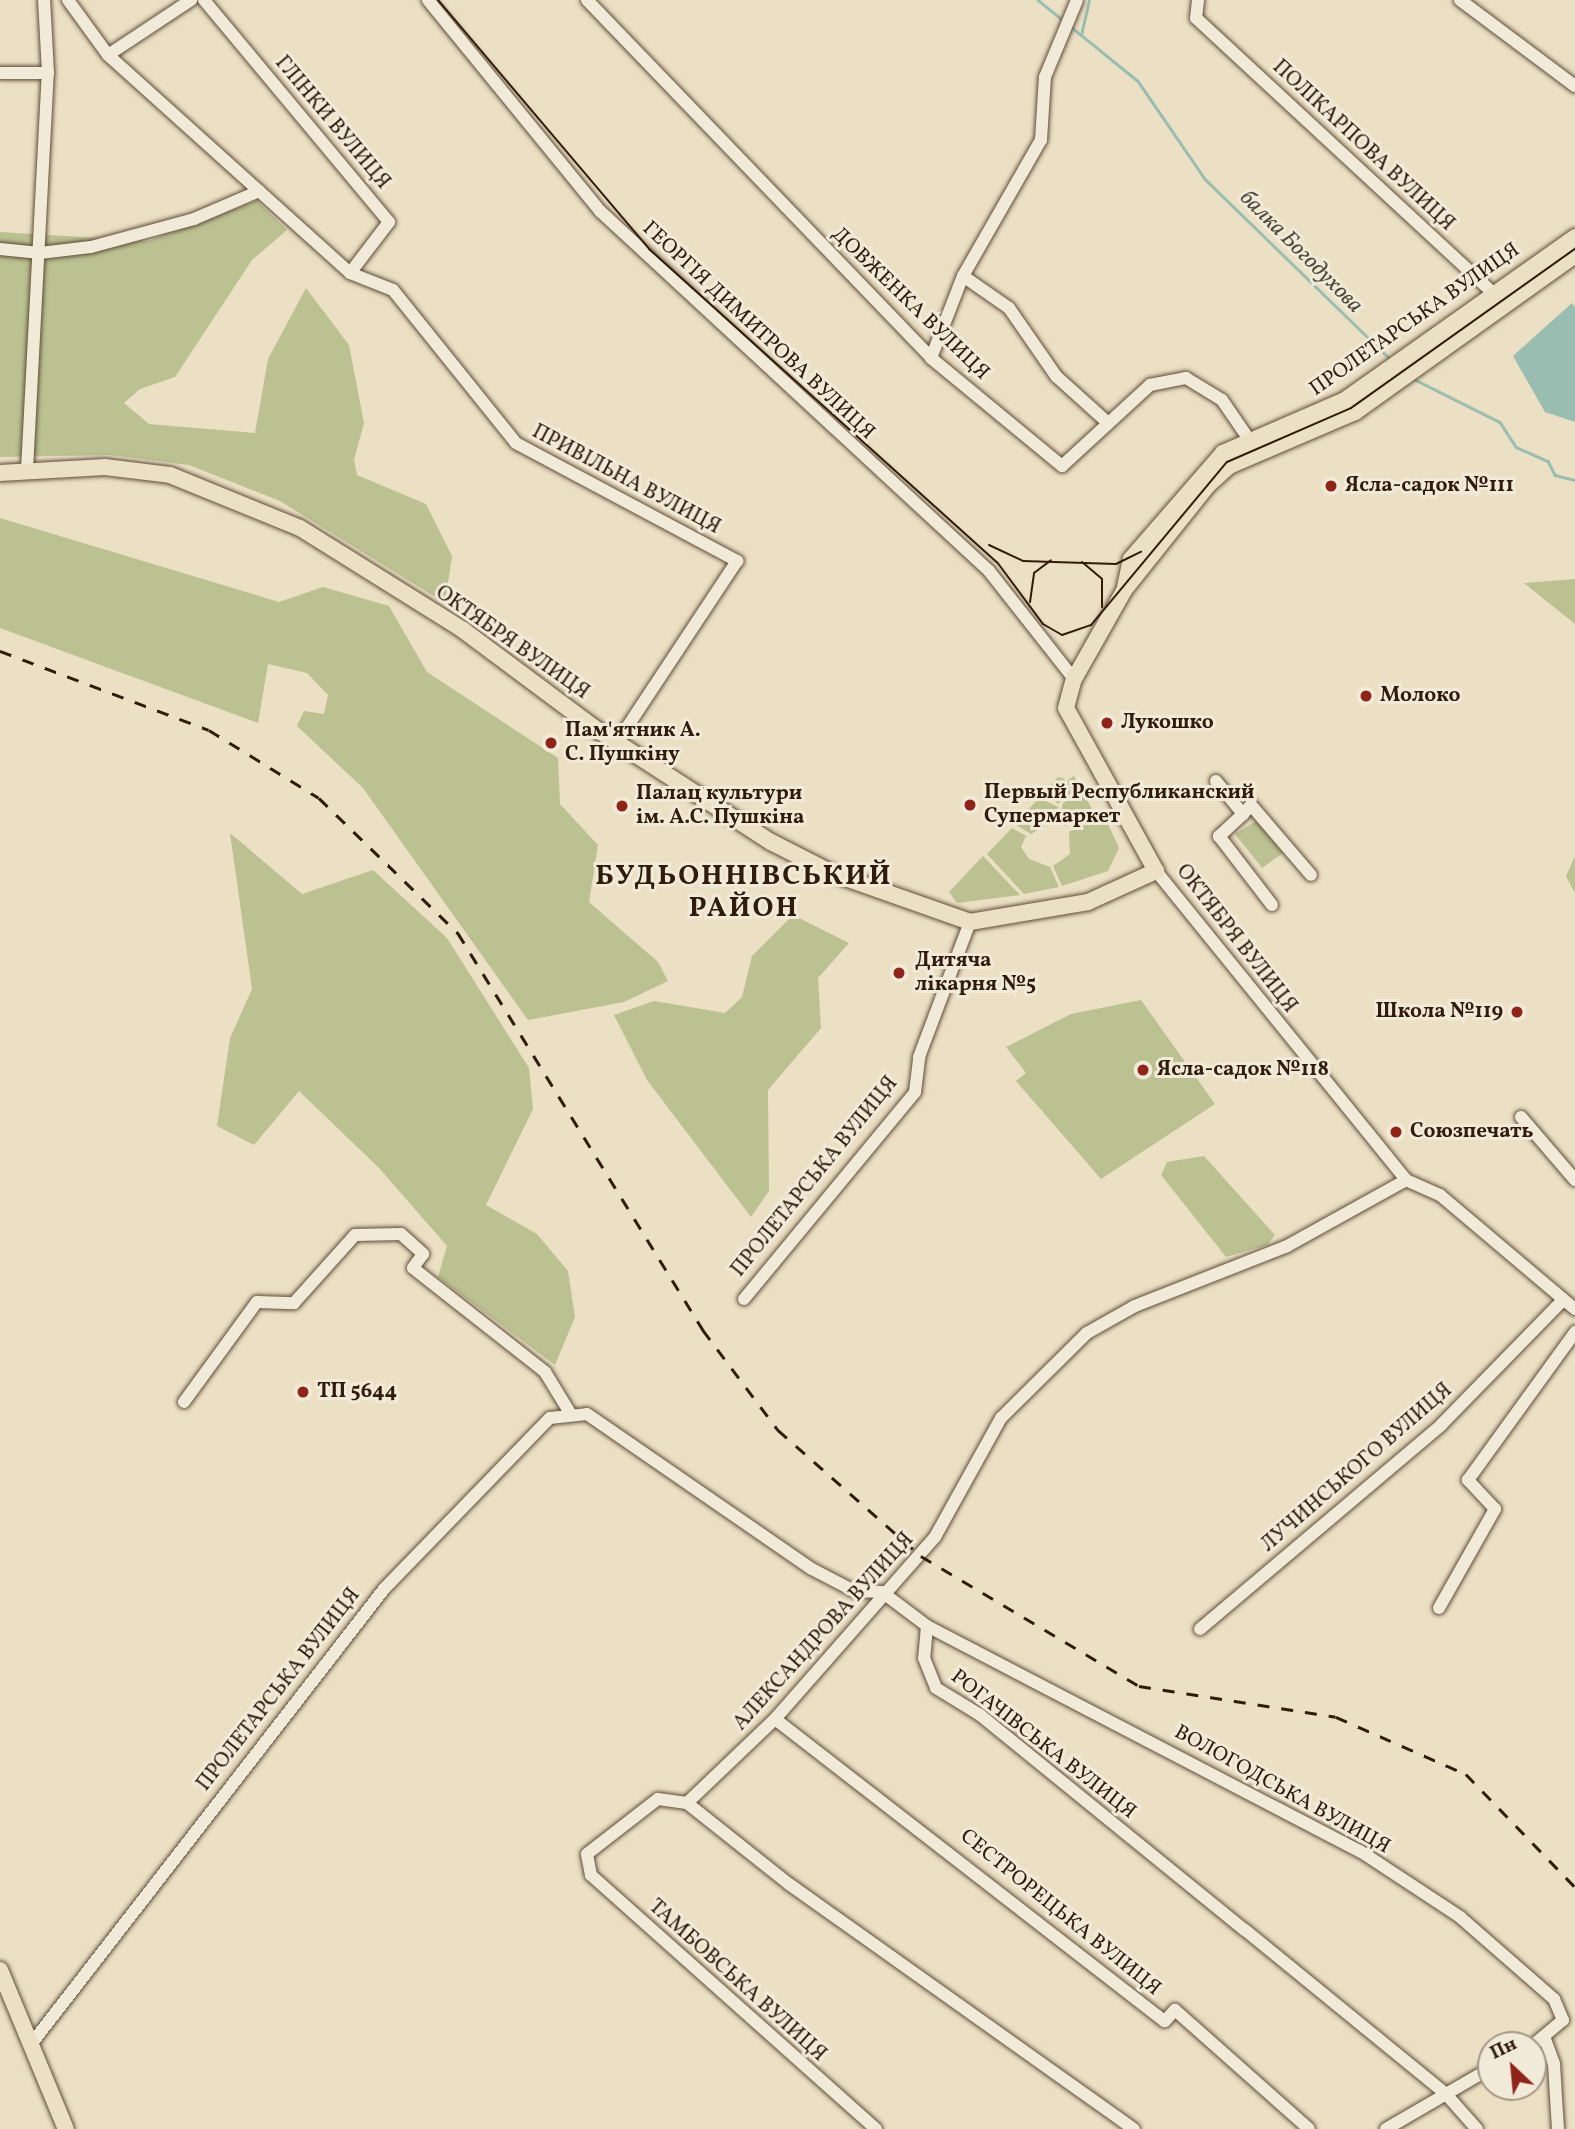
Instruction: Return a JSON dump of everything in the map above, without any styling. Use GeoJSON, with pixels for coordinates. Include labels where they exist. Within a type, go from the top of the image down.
{"type":"FeatureCollection","features":[{"type":"Feature","properties":{"kind":"main road","name":"ПРОЛЕТАРСЬКА ВУЛИЦЯ"},"geometry":{"type":"LineString","coordinates":[[1382,382],[1444,345],[1497,297],[1575,237]]}},
{"type":"Feature","properties":{"kind":"main road","name":"ПРОЛЕТАРСЬКА ВУЛИЦЯ"},"geometry":{"type":"LineString","coordinates":[[1156,871],[1073,727],[1066,708],[1074,679],[1125,589],[1208,485],[1229,466],[1255,447],[1332,425],[1382,382],[1429,336],[1575,255]]}},
{"type":"Feature","properties":{"kind":"main road","name":"ОКТЯБРЯ ВУЛИЦЯ"},"geometry":{"type":"LineString","coordinates":[[0,473],[105,467],[170,475],[300,528],[463,630],[617,742],[817,867],[970,922],[1088,902],[1156,871]]}},
{"type":"Feature","properties":{"kind":"main road"},"geometry":{"type":"LineString","coordinates":[[0,1970],[66,2129]]}},
{"type":"Feature","properties":{"kind":"street"},"geometry":{"type":"LineString","coordinates":[[27,470],[48,73],[44,0]]}},
{"type":"Feature","properties":{"kind":"street","name":"ПРИВІЛЬНА ВУЛИЦЯ"},"geometry":{"type":"LineString","coordinates":[[68,0],[108,55],[350,273],[393,290],[516,443],[737,561],[617,742]]}},
{"type":"Feature","properties":{"kind":"street"},"geometry":{"type":"LineString","coordinates":[[108,55],[191,0]]}},
{"type":"Feature","properties":{"kind":"street","name":"ГЛІНКИ ВУЛИЦЯ"},"geometry":{"type":"LineString","coordinates":[[204,0],[389,222],[350,273]]}},
{"type":"Feature","properties":{"kind":"street","name":"ГЕОРГІЯ ДИМИТРОВА ВУЛИЦЯ"},"geometry":{"type":"LineString","coordinates":[[428,0],[600,211],[989,571],[1074,679]]}},
{"type":"Feature","properties":{"kind":"street","name":"ДОВЖЕНКА ВУЛИЦЯ"},"geometry":{"type":"LineString","coordinates":[[587,0],[931,358],[1062,466],[1150,385],[1186,378],[1222,400],[1255,447]]}},
{"type":"Feature","properties":{"kind":"street"},"geometry":{"type":"LineString","coordinates":[[931,358],[963,276],[1041,140],[1045,77],[1077,0]]}},
{"type":"Feature","properties":{"kind":"street","name":"ПОЛІКАРПОВА ВУЛИЦЯ"},"geometry":{"type":"LineString","coordinates":[[1198,0],[1196,18],[1497,297]]}},
{"type":"Feature","properties":{"kind":"street"},"geometry":{"type":"LineString","coordinates":[[1460,0],[1575,86]]}},
{"type":"Feature","properties":{"kind":"street"},"geometry":{"type":"LineString","coordinates":[[0,73],[48,73]]}},
{"type":"Feature","properties":{"kind":"street"},"geometry":{"type":"LineString","coordinates":[[0,249],[40,253],[140,235],[259,191]]}},
{"type":"Feature","properties":{"kind":"street"},"geometry":{"type":"LineString","coordinates":[[963,276],[1009,308],[1056,376],[1107,422]]}},
{"type":"Feature","properties":{"kind":"street"},"geometry":{"type":"LineString","coordinates":[[1216,780],[1243,814]]}},
{"type":"Feature","properties":{"kind":"street"},"geometry":{"type":"LineString","coordinates":[[1272,905],[1219,836],[1251,805],[1311,875]]}},
{"type":"Feature","properties":{"kind":"street","name":"ОКТЯБРЯ ВУЛИЦЯ"},"geometry":{"type":"LineString","coordinates":[[1156,871],[1405,1180],[1440,1195],[1575,1309]]}},
{"type":"Feature","properties":{"kind":"street","name":"ПРОЛЕТАРСЬКА ВУЛИЦЯ"},"geometry":{"type":"LineString","coordinates":[[744,1299],[915,1092],[919,1057],[970,922]]}},
{"type":"Feature","properties":{"kind":"street"},"geometry":{"type":"LineString","coordinates":[[1521,1117],[1575,1180]]}},
{"type":"Feature","properties":{"kind":"street","name":"АЛЕКСАНДРОВА ВУЛИЦЯ"},"geometry":{"type":"LineString","coordinates":[[687,1803],[775,1719],[882,1592],[900,1582],[935,1538],[1000,1418],[1100,1321],[1287,1246],[1405,1180]]}},
{"type":"Feature","properties":{"kind":"street"},"geometry":{"type":"LineString","coordinates":[[184,1402],[257,1302],[294,1303],[355,1235],[401,1234],[423,1254],[413,1268],[545,1372],[570,1413],[598,1417],[812,1569],[854,1591],[882,1592],[927,1626]]}},
{"type":"Feature","properties":{"kind":"street","name":"ЛУЧИНСЬКОГО ВУЛИЦЯ"},"geometry":{"type":"LineString","coordinates":[[1200,1629],[1441,1425],[1563,1300]]}},
{"type":"Feature","properties":{"kind":"street"},"geometry":{"type":"LineString","coordinates":[[1440,1608],[1494,1509],[1468,1480],[1575,1332]]}},
{"type":"Feature","properties":{"kind":"street","name":"ПРОЛЕТАРСЬКА ВУЛИЦЯ"},"geometry":{"type":"LineString","coordinates":[[32,2043],[384,1589],[550,1418],[570,1413]]}},
{"type":"Feature","properties":{"kind":"street","name":"ВОЛОГОДСЬКА ВУЛИЦЯ"},"geometry":{"type":"LineString","coordinates":[[927,1626],[1290,1813],[1460,1917],[1554,1999],[1563,2020],[1547,2037]]}},
{"type":"Feature","properties":{"kind":"street","name":"РОГАЧІВСЬКА ВУЛИЦЯ"},"geometry":{"type":"LineString","coordinates":[[927,1626],[924,1658],[936,1688],[980,1715],[1445,2093],[1477,2129]]}},
{"type":"Feature","properties":{"kind":"street","name":"СЕСТРОРЕЦЬКА ВУЛИЦЯ"},"geometry":{"type":"LineString","coordinates":[[775,1719],[1165,2021],[1175,2010],[1309,2129]]}},
{"type":"Feature","properties":{"kind":"street","name":"ТАМБОВСЬКА ВУЛИЦЯ"},"geometry":{"type":"LineString","coordinates":[[687,1803],[658,1799],[587,1854],[591,1874],[876,2129]]}},
{"type":"Feature","properties":{"kind":"street"},"geometry":{"type":"LineString","coordinates":[[687,1803],[789,1884],[1134,2129]]}},
{"type":"Feature","properties":{"kind":"street"},"geometry":{"type":"LineString","coordinates":[[1547,2045],[1554,2064],[1558,2129]]}},
{"type":"Feature","properties":{"kind":"street"},"geometry":{"type":"LineString","coordinates":[[1385,2129],[1477,2076]]}},
{"type":"Feature","properties":{"kind":"green space"},"geometry":{"type":"Polygon","coordinates":[[[257,201],[287,230],[252,260],[175,377],[140,389],[124,403],[149,424],[255,433],[268,359],[306,288],[349,345],[364,423],[354,460],[357,475],[426,504],[452,556],[445,603],[280,501],[189,465],[110,455],[0,457],[0,232],[148,241],[257,201]]]}},
{"type":"Feature","properties":{"kind":"green space"},"geometry":{"type":"Polygon","coordinates":[[[0,518],[279,602],[323,587],[389,606],[427,672],[558,758],[560,804],[598,845],[589,902],[658,962],[668,981],[624,1002],[528,1020],[363,788],[297,726],[304,711],[324,714],[328,695],[307,673],[268,664],[258,723],[0,628],[0,518]]]}},
{"type":"Feature","properties":{"kind":"green space"},"geometry":{"type":"Polygon","coordinates":[[[1575,579],[1575,624],[1524,583],[1575,579]]]}},
{"type":"Feature","properties":{"kind":"green space"},"geometry":{"type":"Polygon","coordinates":[[[1074,776],[1082,790],[1064,799],[1068,780],[1074,776]]]}},
{"type":"Feature","properties":{"kind":"green space"},"geometry":{"type":"Polygon","coordinates":[[[1058,777],[1065,779],[1059,804],[1042,795],[1058,777]]]}},
{"type":"Feature","properties":{"kind":"green space"},"geometry":{"type":"Polygon","coordinates":[[[1083,792],[1092,809],[1065,826],[1059,820],[1063,803],[1083,792]]]}},
{"type":"Feature","properties":{"kind":"green space"},"geometry":{"type":"Polygon","coordinates":[[[1039,798],[1058,807],[1055,819],[1031,834],[1015,824],[1039,798]]]}},
{"type":"Feature","properties":{"kind":"green space"},"geometry":{"type":"Polygon","coordinates":[[[1102,811],[1119,848],[1108,871],[1062,886],[1053,866],[1070,854],[1069,832],[1102,811]]]}},
{"type":"Feature","properties":{"kind":"green space"},"geometry":{"type":"Polygon","coordinates":[[[1256,821],[1283,853],[1262,868],[1235,834],[1256,821]]]}},
{"type":"Feature","properties":{"kind":"green space"},"geometry":{"type":"Polygon","coordinates":[[[1012,828],[1026,836],[1021,847],[1029,859],[1050,867],[1059,887],[1024,894],[987,854],[1012,828]]]}},
{"type":"Feature","properties":{"kind":"green space"},"geometry":{"type":"Polygon","coordinates":[[[230,833],[302,894],[373,870],[447,938],[529,1068],[533,1109],[486,1205],[537,1234],[568,1271],[575,1317],[555,1365],[438,1277],[447,1246],[379,1168],[299,1091],[254,1145],[217,1126],[230,1038],[252,989],[230,833]]]}},
{"type":"Feature","properties":{"kind":"green space"},"geometry":{"type":"Polygon","coordinates":[[[983,856],[1020,895],[957,903],[949,892],[983,856]]]}},
{"type":"Feature","properties":{"kind":"green space"},"geometry":{"type":"Polygon","coordinates":[[[1575,856],[1575,893],[1566,876],[1575,856]]]}},
{"type":"Feature","properties":{"kind":"green space"},"geometry":{"type":"Polygon","coordinates":[[[793,915],[849,943],[818,978],[821,1028],[768,1090],[769,1191],[751,1217],[647,1080],[614,1015],[654,1001],[725,1013],[742,997],[752,956],[793,915]]]}},
{"type":"Feature","properties":{"kind":"green space"},"geometry":{"type":"Polygon","coordinates":[[[1141,1000],[1215,1104],[1101,1179],[1016,1081],[1026,1073],[1006,1047],[1071,1014],[1141,1000]]]}},
{"type":"Feature","properties":{"kind":"green space"},"geometry":{"type":"Polygon","coordinates":[[[1204,1156],[1275,1235],[1267,1245],[1226,1257],[1161,1175],[1167,1162],[1204,1156]]]}},
{"type":"Feature","properties":{"kind":"water"},"geometry":{"type":"Polygon","coordinates":[[[1572,303],[1575,307],[1575,422],[1545,412],[1513,356],[1572,303]]]}},
{"type":"Feature","properties":{"kind":"waterway","name":"балка Богодухова"},"geometry":{"type":"LineString","coordinates":[[1038,0],[1065,22]]}},
{"type":"Feature","properties":{"kind":"waterway"},"geometry":{"type":"LineString","coordinates":[[1081,35],[1089,0]]}},
{"type":"Feature","properties":{"kind":"waterway","name":"балка Богодухова"},"geometry":{"type":"LineString","coordinates":[[1070,26],[1138,81],[1205,179],[1391,360]]}},
{"type":"Feature","properties":{"kind":"waterway","name":"балка Богодухова"},"geometry":{"type":"LineString","coordinates":[[1412,378],[1500,422],[1516,447],[1548,461],[1555,475],[1575,480]]}},
{"type":"Feature","properties":{"kind":"tram line"},"geometry":{"type":"LineString","coordinates":[[438,0],[649,249],[997,562],[1043,624],[1062,635],[1091,625],[1227,462],[1351,408],[1575,249]]}},
{"type":"Feature","properties":{"kind":"tram line"},"geometry":{"type":"LineString","coordinates":[[989,545],[1023,561],[1116,564],[1141,552]]}},
{"type":"Feature","properties":{"kind":"tram line"},"geometry":{"type":"LineString","coordinates":[[1030,602],[1034,573],[1051,560]]}},
{"type":"Feature","properties":{"kind":"tram line"},"geometry":{"type":"LineString","coordinates":[[1082,562],[1102,579],[1102,607]]}},
{"type":"Feature","properties":{"kind":"railway"},"geometry":{"type":"LineString","coordinates":[[0,651],[209,730],[319,798],[458,933],[703,1330],[778,1430],[921,1556],[1139,1686],[1336,1717],[1466,1774],[1575,1887]]}},
{"type":"Feature","properties":{"kind":"place","name":"Ясла-садок №111"},"geometry":{"type":"Point","coordinates":[1331,486]}},
{"type":"Feature","properties":{"kind":"place","name":"Молоко"},"geometry":{"type":"Point","coordinates":[1366,696]}},
{"type":"Feature","properties":{"kind":"place","name":"Лукошко"},"geometry":{"type":"Point","coordinates":[1107,723]}},
{"type":"Feature","properties":{"kind":"place","name":"Пам'ятник А. С. Пушкіну"},"geometry":{"type":"Point","coordinates":[551,743]}},
{"type":"Feature","properties":{"kind":"place","name":"Первый Республиканский Супермаркет"},"geometry":{"type":"Point","coordinates":[970,805]}},
{"type":"Feature","properties":{"kind":"place","name":"Палац культури ім. А.С. Пушкіна"},"geometry":{"type":"Point","coordinates":[622,806]}},
{"type":"Feature","properties":{"kind":"place","name":"Дитяча лікарня №5"},"geometry":{"type":"Point","coordinates":[899,973]}},
{"type":"Feature","properties":{"kind":"place","name":"Школа №119"},"geometry":{"type":"Point","coordinates":[1517,1012]}},
{"type":"Feature","properties":{"kind":"place","name":"Ясла-садок №118"},"geometry":{"type":"Point","coordinates":[1143,1070]}},
{"type":"Feature","properties":{"kind":"place","name":"Союзпечать"},"geometry":{"type":"Point","coordinates":[1396,1132]}},
{"type":"Feature","properties":{"kind":"place","name":"ТП 5644"},"geometry":{"type":"Point","coordinates":[303,1392]}},
{"type":"Feature","properties":{"kind":"district","name":"БУДЬОННІВСЬКИЙ РАЙОН"},"geometry":{"type":"Point","coordinates":[744,893]}}]}
